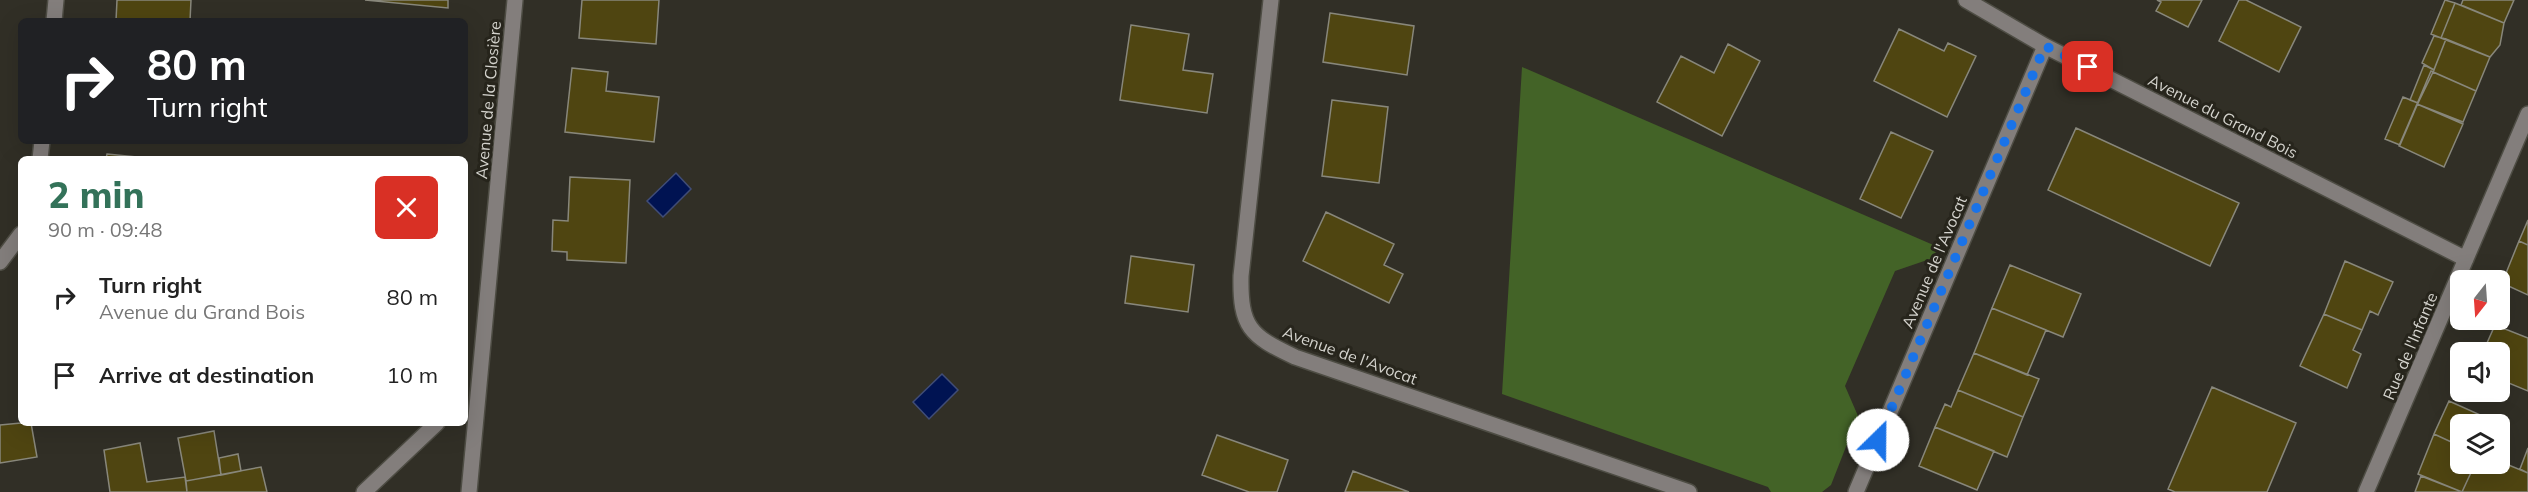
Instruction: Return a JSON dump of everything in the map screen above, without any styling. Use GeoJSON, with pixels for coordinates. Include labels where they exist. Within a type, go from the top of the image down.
{"type":"FeatureCollection","features":[{"type":"Feature","properties":{"kind":"street"},"geometry":{"type":"LineString","coordinates":[[54,18],[56,0]]}},
{"type":"Feature","properties":{"kind":"street","name":"Avenue de la Closière"},"geometry":{"type":"LineString","coordinates":[[469,492],[515,0]]}},
{"type":"Feature","properties":{"kind":"street","name":"Avenue de l'Avocat"},"geometry":{"type":"LineString","coordinates":[[1271,0],[1241,276],[1240,305],[1248,327],[1267,344],[1295,357],[1689,492]]}},
{"type":"Feature","properties":{"kind":"street","name":"Avenue du Grand Bois"},"geometry":{"type":"LineString","coordinates":[[1966,0],[2045,46],[2466,259]]}},
{"type":"Feature","properties":{"kind":"street","name":"Avenue de l'Avocat"},"geometry":{"type":"LineString","coordinates":[[1856,492],[2045,46]]}},
{"type":"Feature","properties":{"kind":"street","name":"Rue de l'Infante"},"geometry":{"type":"LineString","coordinates":[[2366,492],[2528,114]]}},
{"type":"Feature","properties":{"kind":"street"},"geometry":{"type":"LineString","coordinates":[[0,262],[18,238]]}},
{"type":"Feature","properties":{"kind":"street"},"geometry":{"type":"LineString","coordinates":[[468,394],[480,383]]}},
{"type":"Feature","properties":{"kind":"street"},"geometry":{"type":"LineString","coordinates":[[364,492],[434,426]]}},
{"type":"Feature","properties":{"kind":"green space"},"geometry":{"type":"Polygon","coordinates":[[[1522,67],[1938,247],[1933,258],[1895,271],[1845,386],[1858,416],[1831,485],[1822,492],[1771,492],[1768,487],[1502,394],[1522,67]]]}},
{"type":"Feature","properties":{"kind":"shaded area"},"geometry":{"type":"Polygon","coordinates":[[[676,173],[691,189],[663,217],[647,201],[676,173]]]}},
{"type":"Feature","properties":{"kind":"shaded area"},"geometry":{"type":"Polygon","coordinates":[[[942,374],[958,390],[929,419],[913,402],[942,374]]]}},
{"type":"Feature","properties":{"kind":"building"},"geometry":{"type":"Polygon","coordinates":[[[117,0],[191,0],[190,18],[116,18],[117,0]]]}},
{"type":"Feature","properties":{"kind":"building"},"geometry":{"type":"Polygon","coordinates":[[[365,0],[448,0],[448,8],[365,0]]]}},
{"type":"Feature","properties":{"kind":"building"},"geometry":{"type":"Polygon","coordinates":[[[582,0],[659,0],[656,44],[579,38],[582,0]]]}},
{"type":"Feature","properties":{"kind":"building"},"geometry":{"type":"Polygon","coordinates":[[[2157,0],[2202,0],[2188,27],[2156,11],[2161,2],[2157,0]]]}},
{"type":"Feature","properties":{"kind":"building"},"geometry":{"type":"Polygon","coordinates":[[[2239,0],[2246,0],[2301,27],[2279,72],[2219,41],[2239,0]]]}},
{"type":"Feature","properties":{"kind":"building"},"geometry":{"type":"Polygon","coordinates":[[[2445,0],[2455,3],[2441,38],[2431,34],[2445,0]]]}},
{"type":"Feature","properties":{"kind":"building"},"geometry":{"type":"Polygon","coordinates":[[[2463,0],[2514,0],[2504,23],[2461,5],[2463,0]]]}},
{"type":"Feature","properties":{"kind":"building"},"geometry":{"type":"Polygon","coordinates":[[[2455,3],[2504,23],[2500,45],[2490,57],[2441,38],[2455,3]]]}},
{"type":"Feature","properties":{"kind":"building"},"geometry":{"type":"Polygon","coordinates":[[[1330,13],[1414,26],[1407,75],[1323,62],[1330,13]]]}},
{"type":"Feature","properties":{"kind":"building"},"geometry":{"type":"Polygon","coordinates":[[[1131,25],[1189,34],[1183,70],[1213,74],[1207,113],[1120,100],[1131,25]]]}},
{"type":"Feature","properties":{"kind":"building"},"geometry":{"type":"Polygon","coordinates":[[[1899,29],[1944,51],[1948,43],[1976,56],[1947,117],[1874,81],[1899,29]]]}},
{"type":"Feature","properties":{"kind":"building"},"geometry":{"type":"Polygon","coordinates":[[[2434,36],[2446,39],[2434,70],[2422,63],[2434,36]]]}},
{"type":"Feature","properties":{"kind":"building"},"geometry":{"type":"Polygon","coordinates":[[[2446,39],[2490,57],[2476,91],[2433,72],[2446,39]]]}},
{"type":"Feature","properties":{"kind":"building"},"geometry":{"type":"Polygon","coordinates":[[[1728,44],[1760,61],[1722,136],[1657,102],[1681,56],[1714,73],[1728,44]]]}},
{"type":"Feature","properties":{"kind":"building"},"geometry":{"type":"Polygon","coordinates":[[[2424,65],[2434,70],[2418,103],[2410,100],[2424,65]]]}},
{"type":"Feature","properties":{"kind":"building"},"geometry":{"type":"Polygon","coordinates":[[[572,68],[608,72],[606,91],[659,97],[654,142],[565,132],[572,68]]]}},
{"type":"Feature","properties":{"kind":"building"},"geometry":{"type":"Polygon","coordinates":[[[2431,71],[2476,91],[2463,122],[2417,104],[2431,71]]]}},
{"type":"Feature","properties":{"kind":"building"},"geometry":{"type":"Polygon","coordinates":[[[2403,97],[2418,103],[2400,145],[2385,139],[2403,97]]]}},
{"type":"Feature","properties":{"kind":"building"},"geometry":{"type":"Polygon","coordinates":[[[1332,100],[1388,107],[1379,183],[1322,176],[1332,100]]]}},
{"type":"Feature","properties":{"kind":"building"},"geometry":{"type":"Polygon","coordinates":[[[2417,104],[2463,124],[2444,167],[2399,146],[2417,104]]]}},
{"type":"Feature","properties":{"kind":"building"},"geometry":{"type":"Polygon","coordinates":[[[2076,128],[2239,203],[2210,266],[2048,190],[2076,128]]]}},
{"type":"Feature","properties":{"kind":"building"},"geometry":{"type":"Polygon","coordinates":[[[1891,132],[1933,151],[1901,218],[1860,199],[1891,132]]]}},
{"type":"Feature","properties":{"kind":"building"},"geometry":{"type":"Polygon","coordinates":[[[570,177],[630,180],[626,263],[567,260],[567,252],[552,251],[553,220],[568,221],[570,177]]]}},
{"type":"Feature","properties":{"kind":"building"},"geometry":{"type":"Polygon","coordinates":[[[1326,212],[1394,244],[1384,265],[1403,274],[1389,303],[1303,261],[1326,212]]]}},
{"type":"Feature","properties":{"kind":"building"},"geometry":{"type":"Polygon","coordinates":[[[2528,220],[2528,245],[2519,241],[2528,220]]]}},
{"type":"Feature","properties":{"kind":"building"},"geometry":{"type":"Polygon","coordinates":[[[2519,241],[2528,245],[2528,295],[2510,287],[2510,270],[2507,270],[2519,241]]]}},
{"type":"Feature","properties":{"kind":"building"},"geometry":{"type":"Polygon","coordinates":[[[1131,256],[1194,265],[1188,312],[1125,303],[1131,256]]]}},
{"type":"Feature","properties":{"kind":"building"},"geometry":{"type":"Polygon","coordinates":[[[2345,261],[2393,282],[2378,315],[2370,311],[2362,330],[2324,314],[2345,261]]]}},
{"type":"Feature","properties":{"kind":"building"},"geometry":{"type":"Polygon","coordinates":[[[2010,265],[2081,294],[2063,337],[1992,308],[2010,265]]]}},
{"type":"Feature","properties":{"kind":"building"},"geometry":{"type":"Polygon","coordinates":[[[1992,308],[2046,330],[2027,375],[1974,353],[1992,308]]]}},
{"type":"Feature","properties":{"kind":"building"},"geometry":{"type":"Polygon","coordinates":[[[2324,314],[2362,330],[2353,350],[2361,354],[2347,388],[2300,366],[2324,314]]]}},
{"type":"Feature","properties":{"kind":"building"},"geometry":{"type":"Polygon","coordinates":[[[2493,330],[2508,330],[2528,338],[2528,391],[2510,384],[2510,342],[2487,342],[2493,330]]]}},
{"type":"Feature","properties":{"kind":"building"},"geometry":{"type":"Polygon","coordinates":[[[1974,353],[2039,379],[2023,417],[1958,390],[1974,353]]]}},
{"type":"Feature","properties":{"kind":"building"},"geometry":{"type":"Polygon","coordinates":[[[2212,387],[2296,423],[2267,492],[2175,492],[2168,489],[2212,387]]]}},
{"type":"Feature","properties":{"kind":"building"},"geometry":{"type":"Polygon","coordinates":[[[1958,390],[2023,417],[2007,457],[1935,427],[1945,404],[1951,407],[1958,390]]]}},
{"type":"Feature","properties":{"kind":"building"},"geometry":{"type":"Polygon","coordinates":[[[2449,401],[2478,414],[2450,414],[2450,441],[2434,434],[2449,401]]]}},
{"type":"Feature","properties":{"kind":"building"},"geometry":{"type":"Polygon","coordinates":[[[18,423],[18,426],[32,426],[37,457],[0,463],[0,425],[18,423]]]}},
{"type":"Feature","properties":{"kind":"building"},"geometry":{"type":"Polygon","coordinates":[[[1935,427],[1994,451],[1977,490],[1919,466],[1935,427]]]}},
{"type":"Feature","properties":{"kind":"building"},"geometry":{"type":"Polygon","coordinates":[[[214,431],[221,475],[186,481],[178,438],[214,431]]]}},
{"type":"Feature","properties":{"kind":"building"},"geometry":{"type":"Polygon","coordinates":[[[2434,434],[2450,441],[2450,474],[2470,474],[2462,492],[2418,474],[2434,434]]]}},
{"type":"Feature","properties":{"kind":"building"},"geometry":{"type":"Polygon","coordinates":[[[1217,435],[1288,460],[1277,492],[1249,492],[1202,475],[1217,435]]]}},
{"type":"Feature","properties":{"kind":"building"},"geometry":{"type":"Polygon","coordinates":[[[140,443],[147,482],[185,477],[187,492],[110,492],[104,450],[140,443]]]}},
{"type":"Feature","properties":{"kind":"building"},"geometry":{"type":"Polygon","coordinates":[[[2528,448],[2528,473],[2520,469],[2528,448]]]}},
{"type":"Feature","properties":{"kind":"building"},"geometry":{"type":"Polygon","coordinates":[[[238,454],[241,471],[221,475],[219,458],[238,454]]]}},
{"type":"Feature","properties":{"kind":"building"},"geometry":{"type":"Polygon","coordinates":[[[2510,466],[2528,473],[2528,492],[2462,492],[2470,474],[2510,474],[2510,466]]]}},
{"type":"Feature","properties":{"kind":"building"},"geometry":{"type":"Polygon","coordinates":[[[261,467],[267,492],[187,492],[186,481],[261,467]]]}},
{"type":"Feature","properties":{"kind":"building"},"geometry":{"type":"Polygon","coordinates":[[[1353,471],[1409,492],[1345,492],[1353,471]]]}},
{"type":"Feature","properties":{"kind":"building"},"geometry":{"type":"Polygon","coordinates":[[[2421,476],[2462,492],[2415,492],[2421,476]]]}},
{"type":"Feature","properties":{"kind":"route"},"geometry":{"type":"LineString","coordinates":[[1878,440],[2045,46],[2088,67]]}}]}
